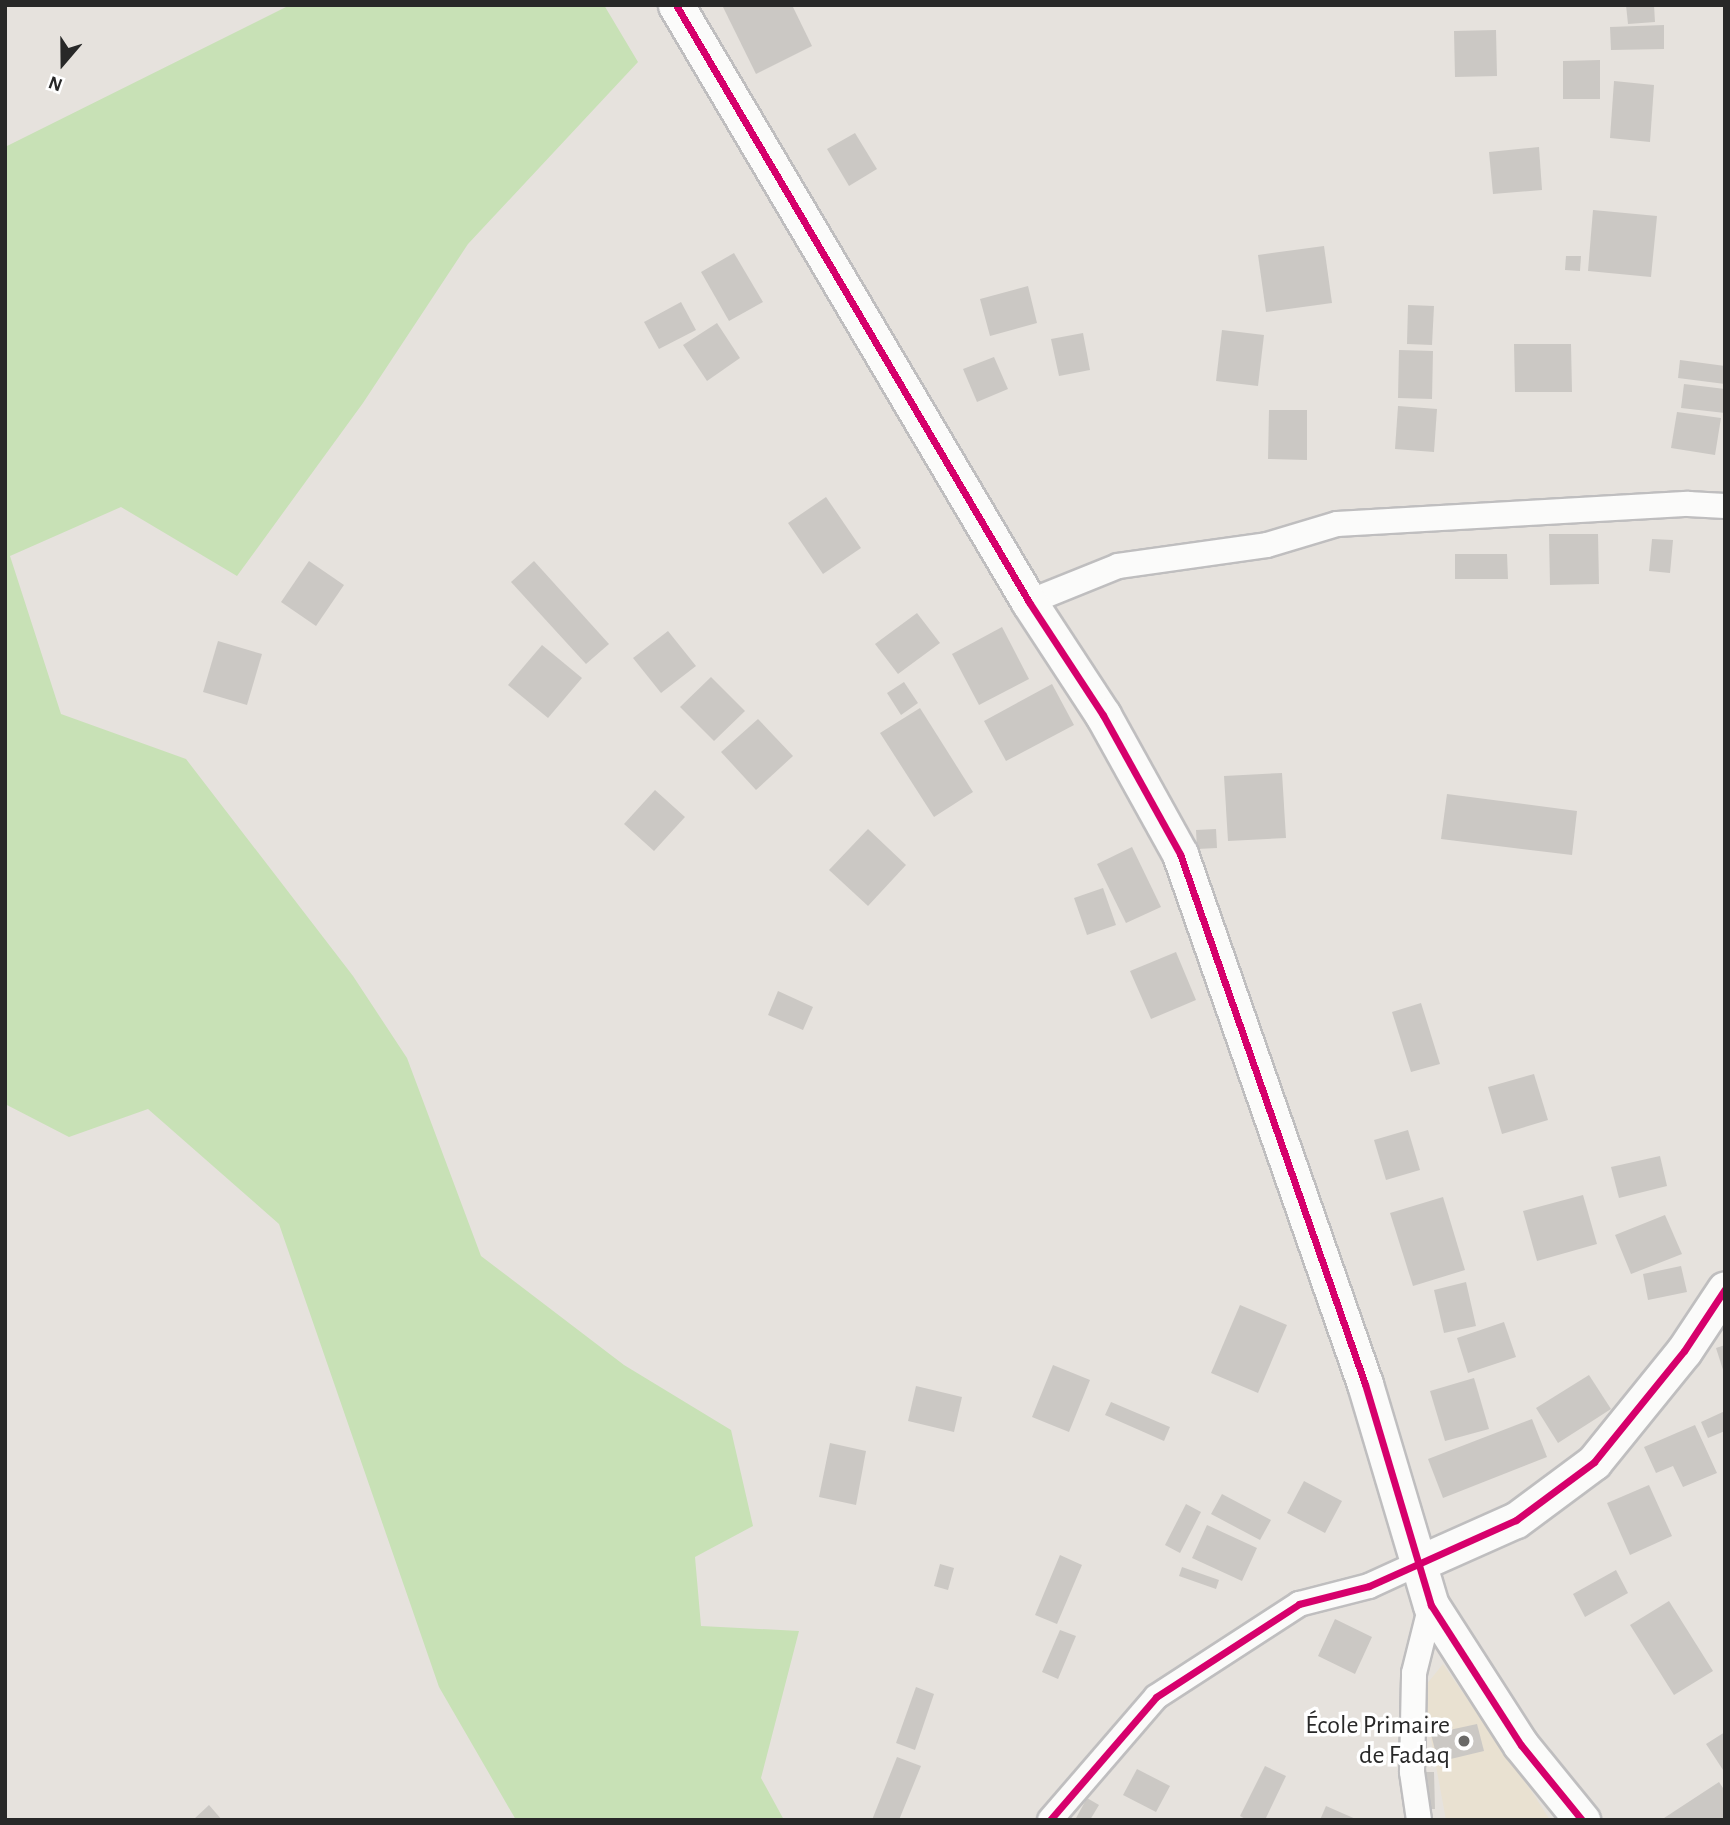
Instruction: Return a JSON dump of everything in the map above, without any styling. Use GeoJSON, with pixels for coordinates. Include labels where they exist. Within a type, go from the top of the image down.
{"type":"FeatureCollection","features":[{"type":"Feature","properties":{"kind":"street"},"geometry":{"type":"LineString","coordinates":[[676,5],[1029,602],[1103,715],[1180,854],[1364,1384],[1431,1605],[1521,1745],[1582,1820]]}},
{"type":"Feature","properties":{"kind":"street"},"geometry":{"type":"LineString","coordinates":[[1029,602],[1118,566],[1267,545],[1337,524],[1688,504],[1725,506]]}},
{"type":"Feature","properties":{"kind":"street"},"geometry":{"type":"LineString","coordinates":[[1050,1820],[1156,1697],[1299,1604],[1369,1586],[1516,1520],[1594,1462],[1684,1351],[1725,1289]]}},
{"type":"Feature","properties":{"kind":"street"},"geometry":{"type":"LineString","coordinates":[[1419,1820],[1412,1772],[1414,1673],[1431,1605]]}},
{"type":"Feature","properties":{"kind":"shaded area","name":"École Primaire de Fadaq"},"geometry":{"type":"Polygon","coordinates":[[[1443,1664],[1550,1820],[1446,1820],[1422,1690],[1443,1664]]]}},
{"type":"Feature","properties":{"kind":"green space"},"geometry":{"type":"Polygon","coordinates":[[[290,5],[604,5],[638,62],[468,244],[363,403],[237,576],[121,507],[10,556],[61,714],[186,759],[353,976],[407,1058],[481,1256],[624,1365],[731,1430],[753,1526],[695,1557],[701,1626],[799,1631],[761,1778],[784,1820],[516,1820],[439,1687],[279,1224],[148,1109],[69,1137],[5,1104],[5,147],[290,5]]]}},
{"type":"Feature","properties":{"kind":"building"},"geometry":{"type":"Polygon","coordinates":[[[722,5],[792,5],[812,46],[756,74],[722,5]]]}},
{"type":"Feature","properties":{"kind":"building"},"geometry":{"type":"Polygon","coordinates":[[[1626,5],[1654,5],[1655,22],[1628,24],[1626,5]]]}},
{"type":"Feature","properties":{"kind":"building"},"geometry":{"type":"Polygon","coordinates":[[[1664,25],[1664,49],[1611,50],[1610,27],[1664,25]]]}},
{"type":"Feature","properties":{"kind":"building"},"geometry":{"type":"Polygon","coordinates":[[[1496,30],[1497,76],[1455,77],[1454,31],[1496,30]]]}},
{"type":"Feature","properties":{"kind":"building"},"geometry":{"type":"Polygon","coordinates":[[[1600,60],[1600,99],[1563,99],[1563,61],[1600,60]]]}},
{"type":"Feature","properties":{"kind":"building"},"geometry":{"type":"Polygon","coordinates":[[[1614,81],[1654,85],[1650,142],[1610,138],[1614,81]]]}},
{"type":"Feature","properties":{"kind":"building"},"geometry":{"type":"Polygon","coordinates":[[[855,133],[877,169],[849,186],[827,149],[855,133]]]}},
{"type":"Feature","properties":{"kind":"building"},"geometry":{"type":"Polygon","coordinates":[[[1539,147],[1542,190],[1493,194],[1489,152],[1539,147]]]}},
{"type":"Feature","properties":{"kind":"building"},"geometry":{"type":"Polygon","coordinates":[[[1593,210],[1657,216],[1651,277],[1588,271],[1593,210]]]}},
{"type":"Feature","properties":{"kind":"building"},"geometry":{"type":"Polygon","coordinates":[[[1324,246],[1332,303],[1266,312],[1258,255],[1324,246]]]}},
{"type":"Feature","properties":{"kind":"building"},"geometry":{"type":"Polygon","coordinates":[[[734,253],[763,302],[729,321],[701,272],[734,253]]]}},
{"type":"Feature","properties":{"kind":"building"},"geometry":{"type":"Polygon","coordinates":[[[1566,256],[1581,256],[1580,271],[1565,270],[1566,256]]]}},
{"type":"Feature","properties":{"kind":"building"},"geometry":{"type":"Polygon","coordinates":[[[1028,286],[1037,323],[990,336],[980,299],[1028,286]]]}},
{"type":"Feature","properties":{"kind":"building"},"geometry":{"type":"Polygon","coordinates":[[[681,302],[696,330],[659,349],[644,322],[681,302]]]}},
{"type":"Feature","properties":{"kind":"building"},"geometry":{"type":"Polygon","coordinates":[[[1408,305],[1434,306],[1432,345],[1407,344],[1408,305]]]}},
{"type":"Feature","properties":{"kind":"building"},"geometry":{"type":"Polygon","coordinates":[[[717,323],[740,358],[707,381],[683,345],[717,323]]]}},
{"type":"Feature","properties":{"kind":"building"},"geometry":{"type":"Polygon","coordinates":[[[1222,330],[1264,335],[1258,386],[1216,381],[1222,330]]]}},
{"type":"Feature","properties":{"kind":"building"},"geometry":{"type":"Polygon","coordinates":[[[1083,333],[1090,370],[1059,376],[1051,339],[1083,333]]]}},
{"type":"Feature","properties":{"kind":"building"},"geometry":{"type":"Polygon","coordinates":[[[1514,344],[1571,344],[1572,392],[1515,392],[1514,344]]]}},
{"type":"Feature","properties":{"kind":"building"},"geometry":{"type":"Polygon","coordinates":[[[1399,350],[1433,351],[1432,399],[1398,398],[1399,350]]]}},
{"type":"Feature","properties":{"kind":"building"},"geometry":{"type":"Polygon","coordinates":[[[994,357],[1008,389],[977,402],[963,369],[994,357]]]}},
{"type":"Feature","properties":{"kind":"building"},"geometry":{"type":"Polygon","coordinates":[[[1680,360],[1725,366],[1725,384],[1678,378],[1680,360]]]}},
{"type":"Feature","properties":{"kind":"building"},"geometry":{"type":"Polygon","coordinates":[[[1684,384],[1725,389],[1725,413],[1681,408],[1684,384]]]}},
{"type":"Feature","properties":{"kind":"building"},"geometry":{"type":"Polygon","coordinates":[[[1398,406],[1437,409],[1434,452],[1395,449],[1398,406]]]}},
{"type":"Feature","properties":{"kind":"building"},"geometry":{"type":"Polygon","coordinates":[[[1269,410],[1307,410],[1307,460],[1268,459],[1269,410]]]}},
{"type":"Feature","properties":{"kind":"building"},"geometry":{"type":"Polygon","coordinates":[[[1677,412],[1721,418],[1715,455],[1671,448],[1677,412]]]}},
{"type":"Feature","properties":{"kind":"building"},"geometry":{"type":"Polygon","coordinates":[[[826,497],[861,548],[823,574],[788,523],[826,497]]]}},
{"type":"Feature","properties":{"kind":"building"},"geometry":{"type":"Polygon","coordinates":[[[1549,534],[1598,534],[1599,584],[1550,585],[1549,534]]]}},
{"type":"Feature","properties":{"kind":"building"},"geometry":{"type":"Polygon","coordinates":[[[1652,539],[1673,540],[1670,573],[1649,571],[1652,539]]]}},
{"type":"Feature","properties":{"kind":"building"},"geometry":{"type":"Polygon","coordinates":[[[1455,554],[1507,554],[1508,579],[1455,579],[1455,554]]]}},
{"type":"Feature","properties":{"kind":"building"},"geometry":{"type":"Polygon","coordinates":[[[309,561],[344,585],[316,626],[281,602],[309,561]]]}},
{"type":"Feature","properties":{"kind":"building"},"geometry":{"type":"Polygon","coordinates":[[[534,561],[609,644],[586,664],[511,582],[534,561]]]}},
{"type":"Feature","properties":{"kind":"building"},"geometry":{"type":"Polygon","coordinates":[[[917,613],[940,643],[898,674],[875,644],[917,613]]]}},
{"type":"Feature","properties":{"kind":"building"},"geometry":{"type":"Polygon","coordinates":[[[1002,627],[1029,679],[979,705],[952,654],[1002,627]]]}},
{"type":"Feature","properties":{"kind":"building"},"geometry":{"type":"Polygon","coordinates":[[[668,631],[696,666],[661,693],[633,658],[668,631]]]}},
{"type":"Feature","properties":{"kind":"building"},"geometry":{"type":"Polygon","coordinates":[[[218,641],[262,654],[247,705],[203,692],[218,641]]]}},
{"type":"Feature","properties":{"kind":"building"},"geometry":{"type":"Polygon","coordinates":[[[542,645],[582,678],[548,718],[508,685],[542,645]]]}},
{"type":"Feature","properties":{"kind":"building"},"geometry":{"type":"Polygon","coordinates":[[[711,677],[745,711],[714,741],[680,707],[711,677]]]}},
{"type":"Feature","properties":{"kind":"building"},"geometry":{"type":"Polygon","coordinates":[[[904,682],[918,703],[901,715],[887,693],[904,682]]]}},
{"type":"Feature","properties":{"kind":"building"},"geometry":{"type":"Polygon","coordinates":[[[1052,684],[1074,725],[1006,761],[984,721],[1052,684]]]}},
{"type":"Feature","properties":{"kind":"building"},"geometry":{"type":"Polygon","coordinates":[[[920,708],[973,792],[934,817],[880,733],[920,708]]]}},
{"type":"Feature","properties":{"kind":"building"},"geometry":{"type":"Polygon","coordinates":[[[758,719],[793,756],[756,790],[721,752],[758,719]]]}},
{"type":"Feature","properties":{"kind":"building"},"geometry":{"type":"Polygon","coordinates":[[[1282,773],[1286,838],[1228,841],[1224,776],[1282,773]]]}},
{"type":"Feature","properties":{"kind":"building"},"geometry":{"type":"Polygon","coordinates":[[[655,790],[685,817],[654,851],[624,824],[655,790]]]}},
{"type":"Feature","properties":{"kind":"building"},"geometry":{"type":"Polygon","coordinates":[[[1447,794],[1577,811],[1572,855],[1441,839],[1447,794]]]}},
{"type":"Feature","properties":{"kind":"building"},"geometry":{"type":"Polygon","coordinates":[[[868,829],[906,865],[868,906],[829,870],[868,829]]]}},
{"type":"Feature","properties":{"kind":"building"},"geometry":{"type":"Polygon","coordinates":[[[1216,829],[1217,848],[1197,849],[1196,830],[1216,829]]]}},
{"type":"Feature","properties":{"kind":"building"},"geometry":{"type":"Polygon","coordinates":[[[1132,847],[1161,907],[1126,923],[1097,864],[1132,847]]]}},
{"type":"Feature","properties":{"kind":"building"},"geometry":{"type":"Polygon","coordinates":[[[1103,888],[1116,925],[1087,935],[1074,898],[1103,888]]]}},
{"type":"Feature","properties":{"kind":"building"},"geometry":{"type":"Polygon","coordinates":[[[1176,952],[1196,1000],[1151,1019],[1130,971],[1176,952]]]}},
{"type":"Feature","properties":{"kind":"building"},"geometry":{"type":"Polygon","coordinates":[[[778,991],[813,1007],[803,1030],[768,1015],[778,991]]]}},
{"type":"Feature","properties":{"kind":"building"},"geometry":{"type":"Polygon","coordinates":[[[1421,1003],[1440,1064],[1411,1072],[1392,1012],[1421,1003]]]}},
{"type":"Feature","properties":{"kind":"building"},"geometry":{"type":"Polygon","coordinates":[[[1534,1074],[1548,1120],[1502,1134],[1488,1087],[1534,1074]]]}},
{"type":"Feature","properties":{"kind":"building"},"geometry":{"type":"Polygon","coordinates":[[[1408,1130],[1420,1170],[1386,1180],[1374,1140],[1408,1130]]]}},
{"type":"Feature","properties":{"kind":"building"},"geometry":{"type":"Polygon","coordinates":[[[1660,1156],[1667,1186],[1619,1198],[1611,1167],[1660,1156]]]}},
{"type":"Feature","properties":{"kind":"building"},"geometry":{"type":"Polygon","coordinates":[[[1583,1195],[1597,1244],[1537,1261],[1523,1211],[1583,1195]]]}},
{"type":"Feature","properties":{"kind":"building"},"geometry":{"type":"Polygon","coordinates":[[[1443,1197],[1465,1270],[1413,1286],[1390,1213],[1443,1197]]]}},
{"type":"Feature","properties":{"kind":"building"},"geometry":{"type":"Polygon","coordinates":[[[1665,1215],[1682,1254],[1631,1274],[1615,1235],[1665,1215]]]}},
{"type":"Feature","properties":{"kind":"building"},"geometry":{"type":"Polygon","coordinates":[[[1681,1266],[1687,1292],[1648,1300],[1643,1274],[1681,1266]]]}},
{"type":"Feature","properties":{"kind":"building"},"geometry":{"type":"Polygon","coordinates":[[[1466,1282],[1476,1326],[1444,1333],[1434,1290],[1466,1282]]]}},
{"type":"Feature","properties":{"kind":"building"},"geometry":{"type":"Polygon","coordinates":[[[1240,1305],[1287,1325],[1258,1393],[1211,1373],[1240,1305]]]}},
{"type":"Feature","properties":{"kind":"building"},"geometry":{"type":"Polygon","coordinates":[[[1504,1322],[1516,1357],[1468,1373],[1457,1338],[1504,1322]]]}},
{"type":"Feature","properties":{"kind":"building"},"geometry":{"type":"Polygon","coordinates":[[[1725,1345],[1725,1373],[1724,1373],[1716,1348],[1725,1345]]]}},
{"type":"Feature","properties":{"kind":"building"},"geometry":{"type":"Polygon","coordinates":[[[1053,1365],[1090,1380],[1069,1432],[1032,1417],[1053,1365]]]}},
{"type":"Feature","properties":{"kind":"building"},"geometry":{"type":"Polygon","coordinates":[[[1589,1375],[1611,1409],[1558,1443],[1536,1408],[1589,1375]]]}},
{"type":"Feature","properties":{"kind":"building"},"geometry":{"type":"Polygon","coordinates":[[[1474,1378],[1489,1429],[1445,1441],[1430,1391],[1474,1378]]]}},
{"type":"Feature","properties":{"kind":"building"},"geometry":{"type":"Polygon","coordinates":[[[916,1386],[962,1397],[954,1432],[908,1421],[916,1386]]]}},
{"type":"Feature","properties":{"kind":"building"},"geometry":{"type":"Polygon","coordinates":[[[1111,1402],[1170,1427],[1164,1441],[1105,1415],[1111,1402]]]}},
{"type":"Feature","properties":{"kind":"building"},"geometry":{"type":"Polygon","coordinates":[[[1725,1411],[1725,1431],[1708,1438],[1701,1422],[1725,1411]]]}},
{"type":"Feature","properties":{"kind":"building"},"geometry":{"type":"Polygon","coordinates":[[[1532,1419],[1547,1457],[1443,1498],[1428,1459],[1532,1419]]]}},
{"type":"Feature","properties":{"kind":"building"},"geometry":{"type":"Polygon","coordinates":[[[1695,1425],[1717,1473],[1683,1487],[1673,1466],[1656,1473],[1644,1447],[1695,1425]]]}},
{"type":"Feature","properties":{"kind":"building"},"geometry":{"type":"Polygon","coordinates":[[[830,1443],[866,1451],[856,1505],[819,1497],[830,1443]]]}},
{"type":"Feature","properties":{"kind":"building"},"geometry":{"type":"Polygon","coordinates":[[[1304,1481],[1342,1501],[1325,1533],[1287,1513],[1304,1481]]]}},
{"type":"Feature","properties":{"kind":"building"},"geometry":{"type":"Polygon","coordinates":[[[1649,1485],[1672,1536],[1630,1555],[1607,1503],[1649,1485]]]}},
{"type":"Feature","properties":{"kind":"building"},"geometry":{"type":"Polygon","coordinates":[[[1222,1494],[1271,1520],[1260,1540],[1211,1514],[1222,1494]]]}},
{"type":"Feature","properties":{"kind":"building"},"geometry":{"type":"Polygon","coordinates":[[[1186,1504],[1201,1512],[1180,1553],[1165,1545],[1186,1504]]]}},
{"type":"Feature","properties":{"kind":"building"},"geometry":{"type":"Polygon","coordinates":[[[1207,1525],[1257,1548],[1242,1581],[1192,1558],[1207,1525]]]}},
{"type":"Feature","properties":{"kind":"building"},"geometry":{"type":"Polygon","coordinates":[[[1060,1555],[1082,1565],[1057,1624],[1035,1615],[1060,1555]]]}},
{"type":"Feature","properties":{"kind":"building"},"geometry":{"type":"Polygon","coordinates":[[[940,1564],[954,1568],[948,1590],[934,1586],[940,1564]]]}},
{"type":"Feature","properties":{"kind":"building"},"geometry":{"type":"Polygon","coordinates":[[[1182,1567],[1219,1580],[1216,1589],[1179,1576],[1182,1567]]]}},
{"type":"Feature","properties":{"kind":"building"},"geometry":{"type":"Polygon","coordinates":[[[1616,1570],[1628,1593],[1585,1617],[1573,1594],[1616,1570]]]}},
{"type":"Feature","properties":{"kind":"building"},"geometry":{"type":"Polygon","coordinates":[[[1669,1601],[1713,1671],[1674,1695],[1630,1625],[1669,1601]]]}},
{"type":"Feature","properties":{"kind":"building"},"geometry":{"type":"Polygon","coordinates":[[[1335,1619],[1372,1637],[1355,1674],[1318,1656],[1335,1619]]]}},
{"type":"Feature","properties":{"kind":"building"},"geometry":{"type":"Polygon","coordinates":[[[1060,1630],[1076,1636],[1058,1679],[1042,1672],[1060,1630]]]}},
{"type":"Feature","properties":{"kind":"building"},"geometry":{"type":"Polygon","coordinates":[[[916,1687],[934,1694],[915,1750],[896,1743],[916,1687]]]}},
{"type":"Feature","properties":{"kind":"building"},"geometry":{"type":"Polygon","coordinates":[[[1477,1724],[1484,1751],[1438,1762],[1431,1734],[1477,1724]]]}},
{"type":"Feature","properties":{"kind":"building"},"geometry":{"type":"Polygon","coordinates":[[[1725,1732],[1725,1773],[1706,1744],[1725,1732]]]}},
{"type":"Feature","properties":{"kind":"building"},"geometry":{"type":"Polygon","coordinates":[[[897,1757],[921,1766],[899,1820],[872,1820],[897,1757]]]}},
{"type":"Feature","properties":{"kind":"building"},"geometry":{"type":"Polygon","coordinates":[[[1265,1766],[1286,1776],[1265,1820],[1247,1820],[1240,1816],[1265,1766]]]}},
{"type":"Feature","properties":{"kind":"building"},"geometry":{"type":"Polygon","coordinates":[[[1137,1769],[1170,1786],[1156,1812],[1123,1795],[1137,1769]]]}},
{"type":"Feature","properties":{"kind":"building"},"geometry":{"type":"Polygon","coordinates":[[[1422,1772],[1434,1772],[1435,1809],[1423,1809],[1422,1772]]]}},
{"type":"Feature","properties":{"kind":"building"},"geometry":{"type":"Polygon","coordinates":[[[1719,1782],[1725,1791],[1725,1820],[1661,1820],[1719,1782]]]}},
{"type":"Feature","properties":{"kind":"building"},"geometry":{"type":"Polygon","coordinates":[[[1087,1798],[1099,1805],[1090,1820],[1075,1820],[1087,1798]]]}},
{"type":"Feature","properties":{"kind":"building"},"geometry":{"type":"Polygon","coordinates":[[[209,1805],[222,1820],[193,1820],[209,1805]]]}},
{"type":"Feature","properties":{"kind":"building"},"geometry":{"type":"Polygon","coordinates":[[[1326,1806],[1358,1820],[1320,1820],[1326,1806]]]}},
{"type":"Feature","properties":{"kind":"cycle path"},"geometry":{"type":"LineString","coordinates":[[676,5],[1029,602],[1103,715],[1180,854],[1365,1384],[1431,1605],[1521,1745],[1582,1820]]}},
{"type":"Feature","properties":{"kind":"cycle path"},"geometry":{"type":"LineString","coordinates":[[1050,1820],[1156,1697],[1299,1604],[1369,1586],[1516,1520],[1594,1462],[1684,1351],[1725,1289]]}},
{"type":"Feature","properties":{"kind":"place","name":"École Primaire de Fadaq"},"geometry":{"type":"Point","coordinates":[1464,1741]}}]}
